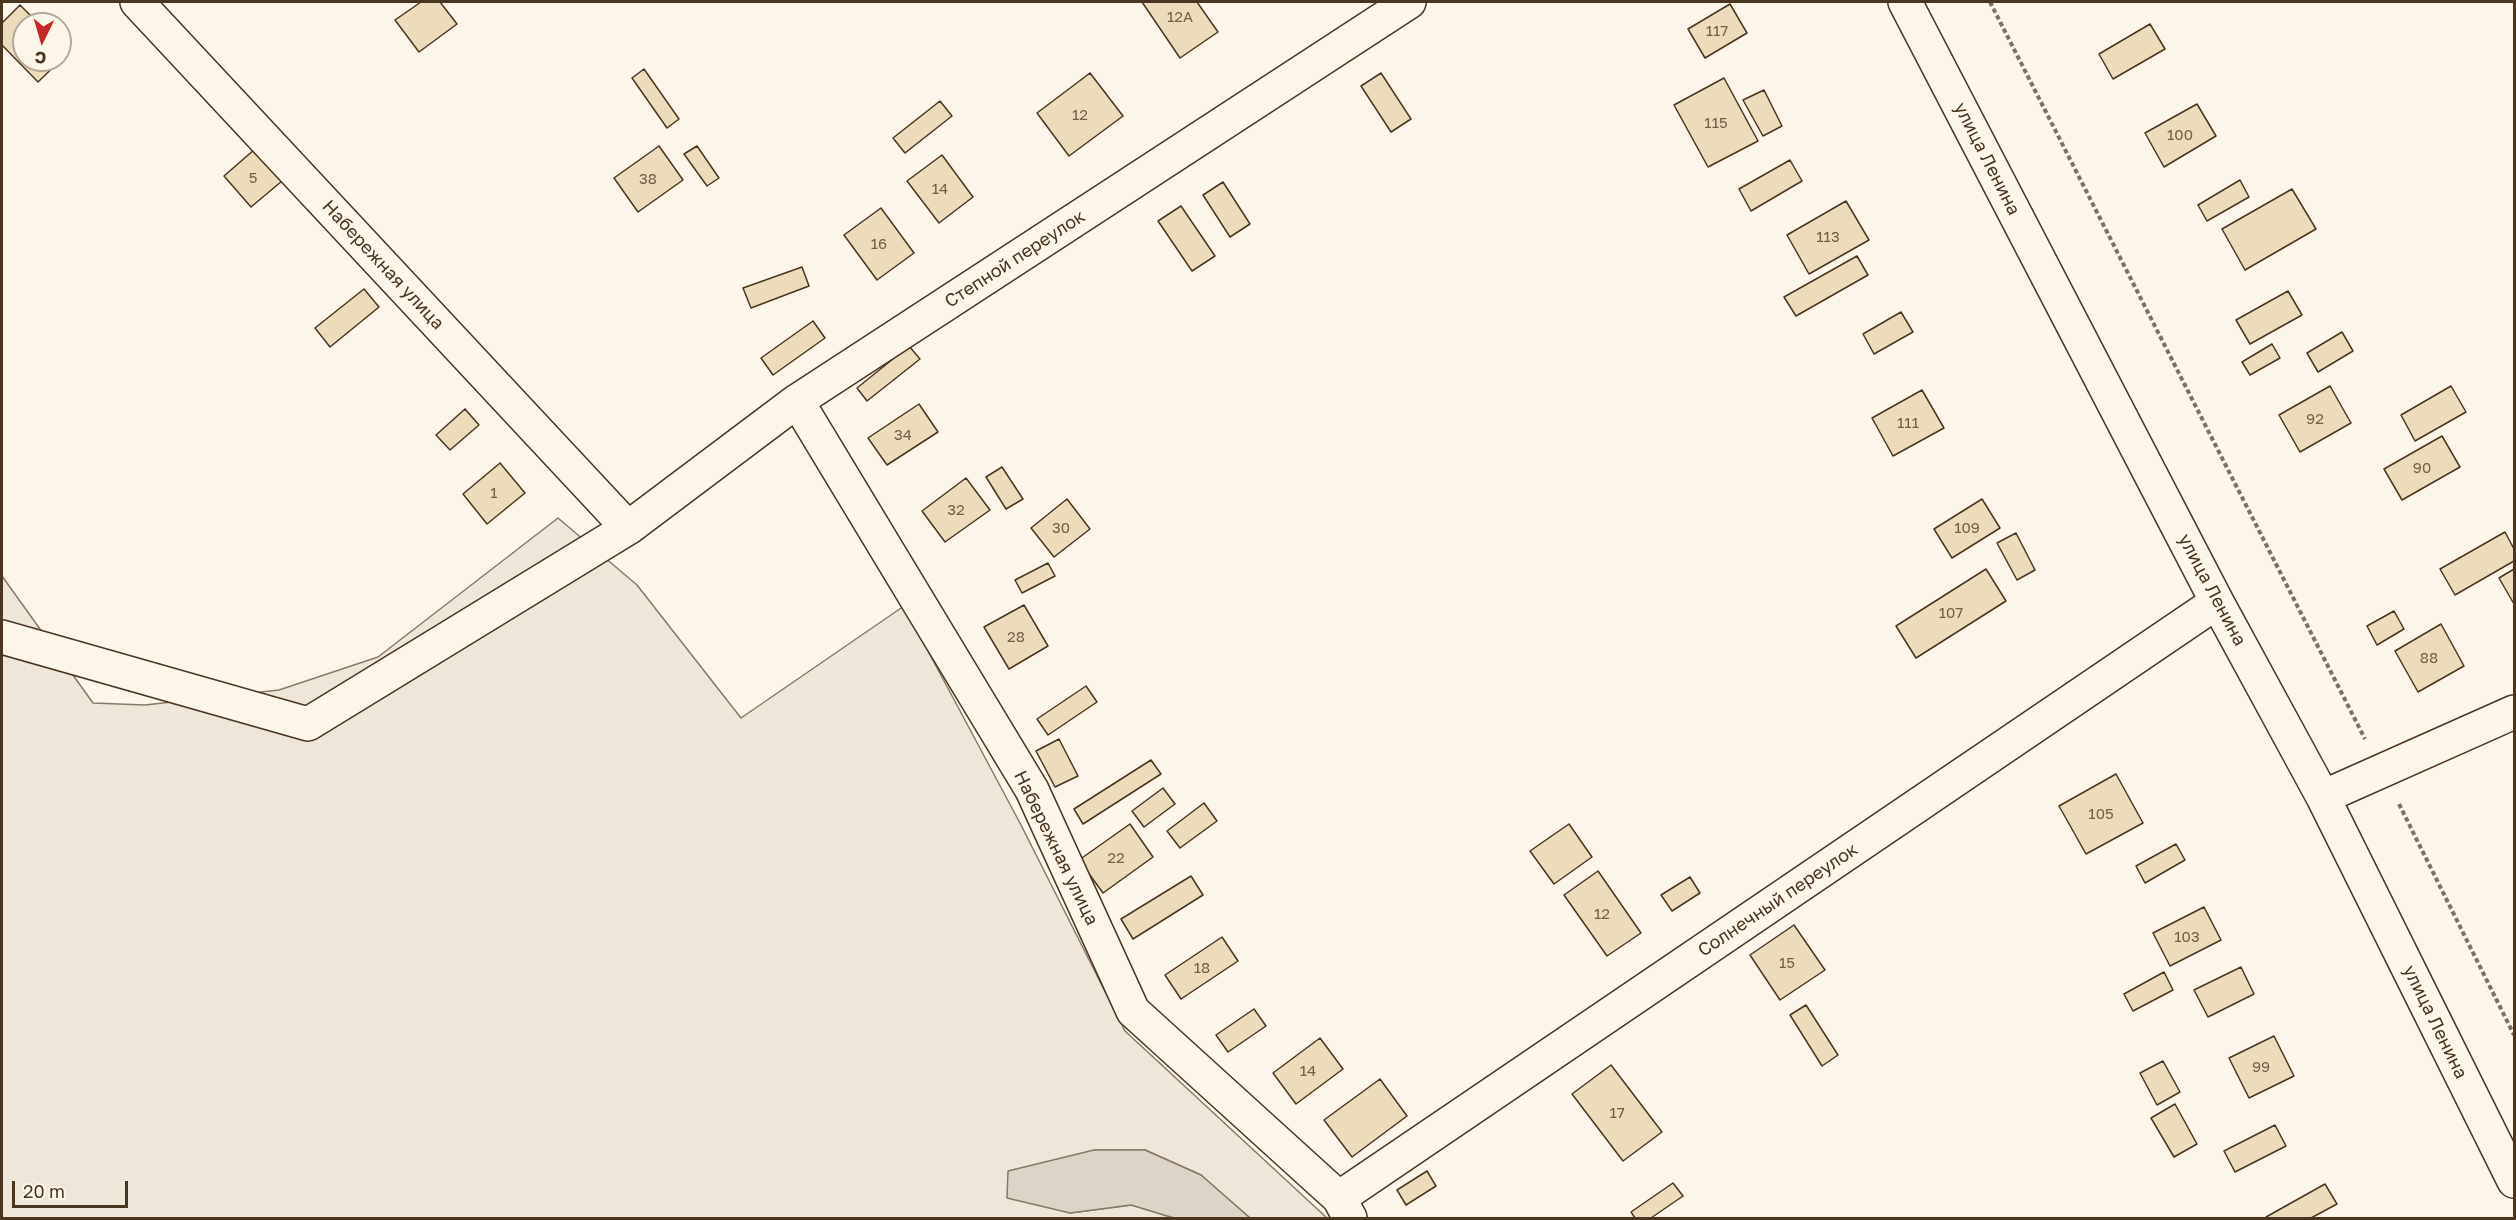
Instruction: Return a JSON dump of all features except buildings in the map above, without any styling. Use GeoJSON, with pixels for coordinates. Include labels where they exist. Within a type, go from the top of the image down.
{"type":"FeatureCollection","features":[{"type":"Feature","properties":{"kind":"street","name":"Набережная улица"},"geometry":{"type":"LineString","coordinates":[[137,2],[628,528]]}},
{"type":"Feature","properties":{"kind":"street","name":"Степной переулок"},"geometry":{"type":"LineString","coordinates":[[2,637],[308,724],[628,528],[797,401],[1409,2]]}},
{"type":"Feature","properties":{"kind":"street","name":"улица Ленина"},"geometry":{"type":"LineString","coordinates":[[1905,2],[2217,602],[2323,797],[2514,1181]]}},
{"type":"Feature","properties":{"kind":"street","name":"Набережная улица"},"geometry":{"type":"LineString","coordinates":[[797,401],[1032,790],[1133,1011],[1345,1208]]}},
{"type":"Feature","properties":{"kind":"street","name":"Солнечный переулок"},"geometry":{"type":"LineString","coordinates":[[1345,1208],[2217,602]]}},
{"type":"Feature","properties":{"kind":"street"},"geometry":{"type":"LineString","coordinates":[[2323,797],[2514,712]]}},
{"type":"Feature","properties":{"kind":"path"},"geometry":{"type":"LineString","coordinates":[[1990,2],[2514,1035]]}},
{"type":"Feature","properties":{"kind":"shaded area"},"geometry":{"type":"Polygon","coordinates":[[[558,518],[637,585],[741,718],[904,606],[1021,825],[1125,1031],[1327,1218],[1250,1218],[1201,1175],[1145,1150],[1094,1150],[1070,1213],[1132,1205],[1174,1218],[2,1218],[2,576],[93,703],[145,705],[279,690],[378,657],[558,518]]]}},
{"type":"Feature","properties":{"kind":"shaded area"},"geometry":{"type":"Polygon","coordinates":[[[1094,1150],[1145,1150],[1201,1175],[1250,1218],[1174,1218],[1131,1205],[1070,1213],[1007,1198],[1008,1171],[1094,1150]]]}}]}
